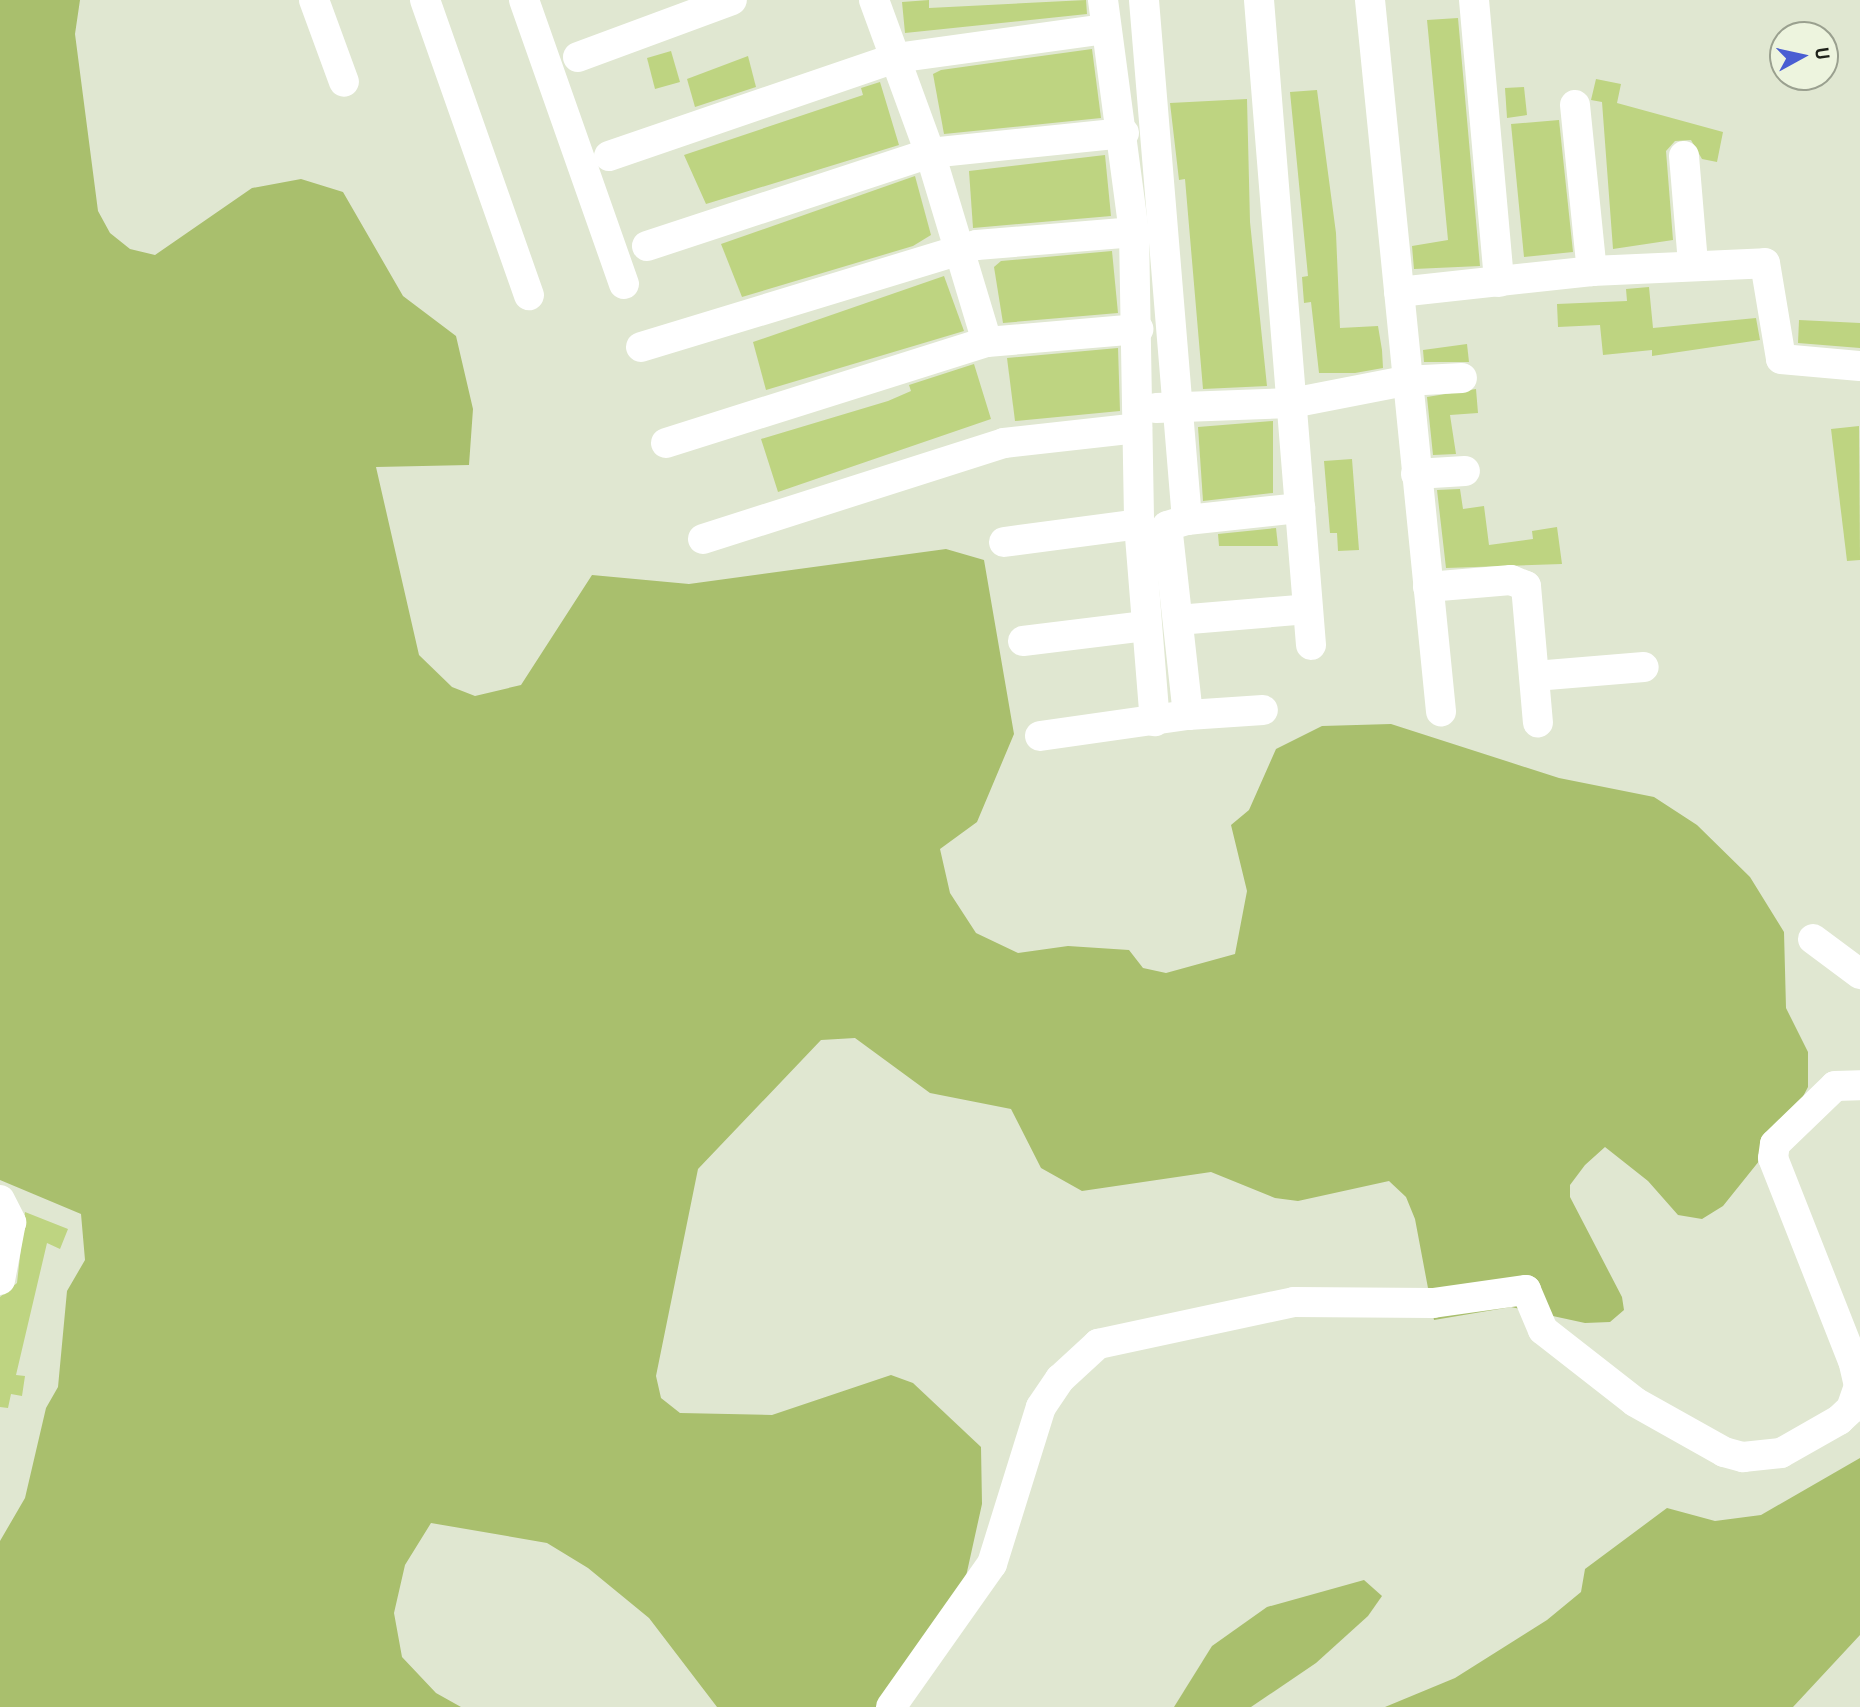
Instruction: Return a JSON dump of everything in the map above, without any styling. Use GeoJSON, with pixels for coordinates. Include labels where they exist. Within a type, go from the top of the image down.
{"type":"FeatureCollection","features":[{"type":"Feature","properties":{"kind":"street"},"geometry":{"type":"LineString","coordinates":[[314,0],[344,82]]}},
{"type":"Feature","properties":{"kind":"street"},"geometry":{"type":"LineString","coordinates":[[425,0],[529,295]]}},
{"type":"Feature","properties":{"kind":"street"},"geometry":{"type":"LineString","coordinates":[[524,0],[624,284]]}},
{"type":"Feature","properties":{"kind":"street"},"geometry":{"type":"LineString","coordinates":[[578,57],[732,0]]}},
{"type":"Feature","properties":{"kind":"street"},"geometry":{"type":"LineString","coordinates":[[874,0],[930,153],[987,342]]}},
{"type":"Feature","properties":{"kind":"street"},"geometry":{"type":"LineString","coordinates":[[1144,0],[1187,520]]}},
{"type":"Feature","properties":{"kind":"street"},"geometry":{"type":"LineString","coordinates":[[1259,0],[1311,645]]}},
{"type":"Feature","properties":{"kind":"street"},"geometry":{"type":"LineString","coordinates":[[1370,0],[1399,292],[1405,381],[1441,711]]}},
{"type":"Feature","properties":{"kind":"street"},"geometry":{"type":"LineString","coordinates":[[1474,0],[1499,282]]}},
{"type":"Feature","properties":{"kind":"street"},"geometry":{"type":"LineString","coordinates":[[609,156],[897,58],[1105,14],[1124,133],[1133,232],[1138,329],[1139,524],[1145,626],[1155,721]]}},
{"type":"Feature","properties":{"kind":"street"},"geometry":{"type":"LineString","coordinates":[[1576,105],[1592,271]]}},
{"type":"Feature","properties":{"kind":"street"},"geometry":{"type":"LineString","coordinates":[[647,246],[930,153],[1124,133]]}},
{"type":"Feature","properties":{"kind":"street"},"geometry":{"type":"LineString","coordinates":[[1684,156],[1693,264]]}},
{"type":"Feature","properties":{"kind":"street"},"geometry":{"type":"LineString","coordinates":[[641,347],[960,250],[1133,232]]}},
{"type":"Feature","properties":{"kind":"street"},"geometry":{"type":"LineString","coordinates":[[1399,292],[1592,271],[1765,262],[1781,359],[1860,366]]}},
{"type":"Feature","properties":{"kind":"street"},"geometry":{"type":"LineString","coordinates":[[666,443],[987,342],[1138,329]]}},
{"type":"Feature","properties":{"kind":"street"},"geometry":{"type":"LineString","coordinates":[[703,539],[1004,443],[1176,410],[1292,404],[1405,381],[1462,378]]}},
{"type":"Feature","properties":{"kind":"street"},"geometry":{"type":"LineString","coordinates":[[1416,474],[1465,471]]}},
{"type":"Feature","properties":{"kind":"street"},"geometry":{"type":"LineString","coordinates":[[1188,715],[1167,526],[1187,520],[1300,509]]}},
{"type":"Feature","properties":{"kind":"street"},"geometry":{"type":"LineString","coordinates":[[1004,542],[1139,524]]}},
{"type":"Feature","properties":{"kind":"street"},"geometry":{"type":"LineString","coordinates":[[1428,587],[1522,583],[1535,676],[1538,722]]}},
{"type":"Feature","properties":{"kind":"street"},"geometry":{"type":"LineString","coordinates":[[1178,621],[1308,609]]}},
{"type":"Feature","properties":{"kind":"street"},"geometry":{"type":"LineString","coordinates":[[1023,641],[1145,626]]}},
{"type":"Feature","properties":{"kind":"street"},"geometry":{"type":"LineString","coordinates":[[1535,676],[1644,667]]}},
{"type":"Feature","properties":{"kind":"street"},"geometry":{"type":"LineString","coordinates":[[1040,736],[1188,715],[1263,710]]}},
{"type":"Feature","properties":{"kind":"street"},"geometry":{"type":"LineString","coordinates":[[1814,939],[1860,974]]}},
{"type":"Feature","properties":{"kind":"street"},"geometry":{"type":"LineString","coordinates":[[891,1707],[992,1564],[1041,1407],[1059,1378],[1098,1344],[1294,1302],[1433,1303],[1526,1290],[1543,1330],[1635,1402],[1724,1452],[1743,1457],[1781,1453],[1839,1420],[1851,1409],[1859,1386],[1853,1361],[1773,1158],[1775,1144],[1835,1086],[1860,1085]]}},
{"type":"Feature","properties":{"kind":"street"},"geometry":{"type":"LineString","coordinates":[[0,1200],[11,1222],[0,1280]]}},
{"type":"Feature","properties":{"kind":"green space"},"geometry":{"type":"Polygon","coordinates":[[[0,0],[80,0],[75,34],[98,211],[110,233],[130,249],[155,255],[252,188],[301,179],[343,192],[403,296],[456,336],[473,409],[469,465],[376,467],[419,655],[452,687],[475,696],[521,685],[592,575],[689,584],[946,549],[984,560],[1014,734],[977,822],[940,849],[950,893],[976,933],[1018,953],[1068,946],[1129,950],[1143,968],[1166,973],[1235,954],[1247,891],[1231,825],[1249,810],[1276,749],[1322,726],[1391,724],[1559,778],[1654,797],[1697,825],[1750,877],[1784,932],[1786,1008],[1808,1052],[1808,1087],[1788,1125],[1723,1206],[1702,1219],[1678,1215],[1648,1181],[1605,1147],[1585,1165],[1570,1185],[1570,1197],[1622,1297],[1624,1310],[1610,1322],[1585,1323],[1511,1307],[1434,1320],[1415,1219],[1406,1197],[1389,1181],[1298,1201],[1275,1198],[1211,1172],[1082,1191],[1041,1168],[1011,1109],[930,1093],[855,1038],[821,1040],[698,1169],[656,1376],[661,1398],[680,1413],[772,1415],[891,1375],[913,1383],[981,1447],[982,1504],[963,1590],[876,1707],[717,1707],[649,1618],[588,1568],[547,1543],[431,1523],[405,1565],[394,1613],[402,1657],[436,1693],[461,1707],[0,1707],[0,1541],[25,1498],[46,1408],[58,1387],[67,1291],[85,1260],[81,1214],[0,1180],[0,0]]]}},
{"type":"Feature","properties":{"kind":"green space"},"geometry":{"type":"Polygon","coordinates":[[[1860,1458],[1860,1635],[1793,1707],[1385,1707],[1455,1678],[1547,1620],[1581,1592],[1585,1569],[1667,1508],[1715,1521],[1761,1515],[1860,1458]]]}},
{"type":"Feature","properties":{"kind":"green space"},"geometry":{"type":"Polygon","coordinates":[[[1364,1580],[1382,1596],[1368,1616],[1316,1663],[1251,1707],[1174,1707],[1212,1646],[1267,1607],[1364,1580]]]}},
{"type":"Feature","properties":{"kind":"building"},"geometry":{"type":"Polygon","coordinates":[[[929,0],[929,8],[1086,0],[1087,14],[905,33],[902,2],[929,0]]]}},
{"type":"Feature","properties":{"kind":"building"},"geometry":{"type":"Polygon","coordinates":[[[1458,18],[1480,266],[1414,269],[1412,246],[1448,240],[1427,20],[1458,18]]]}},
{"type":"Feature","properties":{"kind":"building"},"geometry":{"type":"Polygon","coordinates":[[[1092,49],[1101,118],[944,134],[933,74],[941,70],[1092,49]]]}},
{"type":"Feature","properties":{"kind":"building"},"geometry":{"type":"Polygon","coordinates":[[[671,51],[680,82],[655,89],[647,58],[671,51]]]}},
{"type":"Feature","properties":{"kind":"building"},"geometry":{"type":"Polygon","coordinates":[[[748,56],[756,87],[695,107],[687,79],[748,56]]]}},
{"type":"Feature","properties":{"kind":"building"},"geometry":{"type":"Polygon","coordinates":[[[1596,79],[1621,84],[1617,103],[1723,132],[1717,162],[1702,159],[1691,140],[1675,141],[1666,151],[1673,240],[1613,249],[1602,102],[1591,100],[1596,79]]]}},
{"type":"Feature","properties":{"kind":"building"},"geometry":{"type":"Polygon","coordinates":[[[880,82],[899,145],[706,204],[684,155],[863,95],[861,88],[880,82]]]}},
{"type":"Feature","properties":{"kind":"building"},"geometry":{"type":"Polygon","coordinates":[[[1524,87],[1527,115],[1507,118],[1505,88],[1524,87]]]}},
{"type":"Feature","properties":{"kind":"building"},"geometry":{"type":"Polygon","coordinates":[[[1317,90],[1336,233],[1340,328],[1378,326],[1383,368],[1355,373],[1319,373],[1311,302],[1304,303],[1302,277],[1308,276],[1290,92],[1317,90]]]}},
{"type":"Feature","properties":{"kind":"building"},"geometry":{"type":"Polygon","coordinates":[[[1247,99],[1250,222],[1267,386],[1203,389],[1185,179],[1179,180],[1170,103],[1247,99]]]}},
{"type":"Feature","properties":{"kind":"building"},"geometry":{"type":"Polygon","coordinates":[[[1559,120],[1573,252],[1524,257],[1511,124],[1559,120]]]}},
{"type":"Feature","properties":{"kind":"building"},"geometry":{"type":"Polygon","coordinates":[[[1105,155],[1111,216],[973,228],[969,171],[1105,155]]]}},
{"type":"Feature","properties":{"kind":"building"},"geometry":{"type":"Polygon","coordinates":[[[915,176],[931,235],[913,246],[742,297],[721,244],[915,176]]]}},
{"type":"Feature","properties":{"kind":"building"},"geometry":{"type":"Polygon","coordinates":[[[1112,251],[1118,313],[1003,323],[994,267],[1001,261],[1112,251]]]}},
{"type":"Feature","properties":{"kind":"building"},"geometry":{"type":"Polygon","coordinates":[[[944,276],[964,331],[766,390],[753,342],[944,276]]]}},
{"type":"Feature","properties":{"kind":"building"},"geometry":{"type":"Polygon","coordinates":[[[1649,287],[1653,328],[1756,318],[1760,340],[1652,356],[1652,350],[1603,355],[1600,325],[1558,327],[1557,304],[1627,301],[1626,289],[1649,287]]]}},
{"type":"Feature","properties":{"kind":"building"},"geometry":{"type":"Polygon","coordinates":[[[1799,320],[1860,323],[1860,348],[1798,343],[1799,320]]]}},
{"type":"Feature","properties":{"kind":"building"},"geometry":{"type":"Polygon","coordinates":[[[1467,344],[1469,362],[1424,362],[1423,350],[1467,344]]]}},
{"type":"Feature","properties":{"kind":"building"},"geometry":{"type":"Polygon","coordinates":[[[1118,348],[1120,411],[1015,421],[1007,358],[1118,348]]]}},
{"type":"Feature","properties":{"kind":"building"},"geometry":{"type":"Polygon","coordinates":[[[974,364],[991,419],[778,492],[761,439],[888,401],[911,391],[909,385],[974,364]]]}},
{"type":"Feature","properties":{"kind":"building"},"geometry":{"type":"Polygon","coordinates":[[[1476,389],[1478,413],[1450,415],[1456,454],[1433,455],[1427,397],[1476,389]]]}},
{"type":"Feature","properties":{"kind":"building"},"geometry":{"type":"Polygon","coordinates":[[[1273,421],[1273,493],[1203,501],[1198,427],[1273,421]]]}},
{"type":"Feature","properties":{"kind":"building"},"geometry":{"type":"Polygon","coordinates":[[[1859,426],[1860,560],[1847,561],[1831,429],[1859,426]]]}},
{"type":"Feature","properties":{"kind":"building"},"geometry":{"type":"Polygon","coordinates":[[[1352,459],[1359,550],[1338,551],[1337,533],[1330,533],[1324,461],[1352,459]]]}},
{"type":"Feature","properties":{"kind":"building"},"geometry":{"type":"Polygon","coordinates":[[[1460,489],[1463,509],[1484,506],[1489,545],[1533,539],[1532,531],[1557,527],[1562,564],[1446,568],[1437,490],[1460,489]]]}},
{"type":"Feature","properties":{"kind":"building"},"geometry":{"type":"Polygon","coordinates":[[[1276,528],[1278,546],[1219,546],[1218,534],[1276,528]]]}},
{"type":"Feature","properties":{"kind":"building"},"geometry":{"type":"Polygon","coordinates":[[[25,1212],[68,1229],[60,1249],[47,1243],[16,1375],[25,1376],[22,1396],[11,1394],[8,1408],[0,1407],[0,1297],[17,1283],[25,1212]]]}}]}
